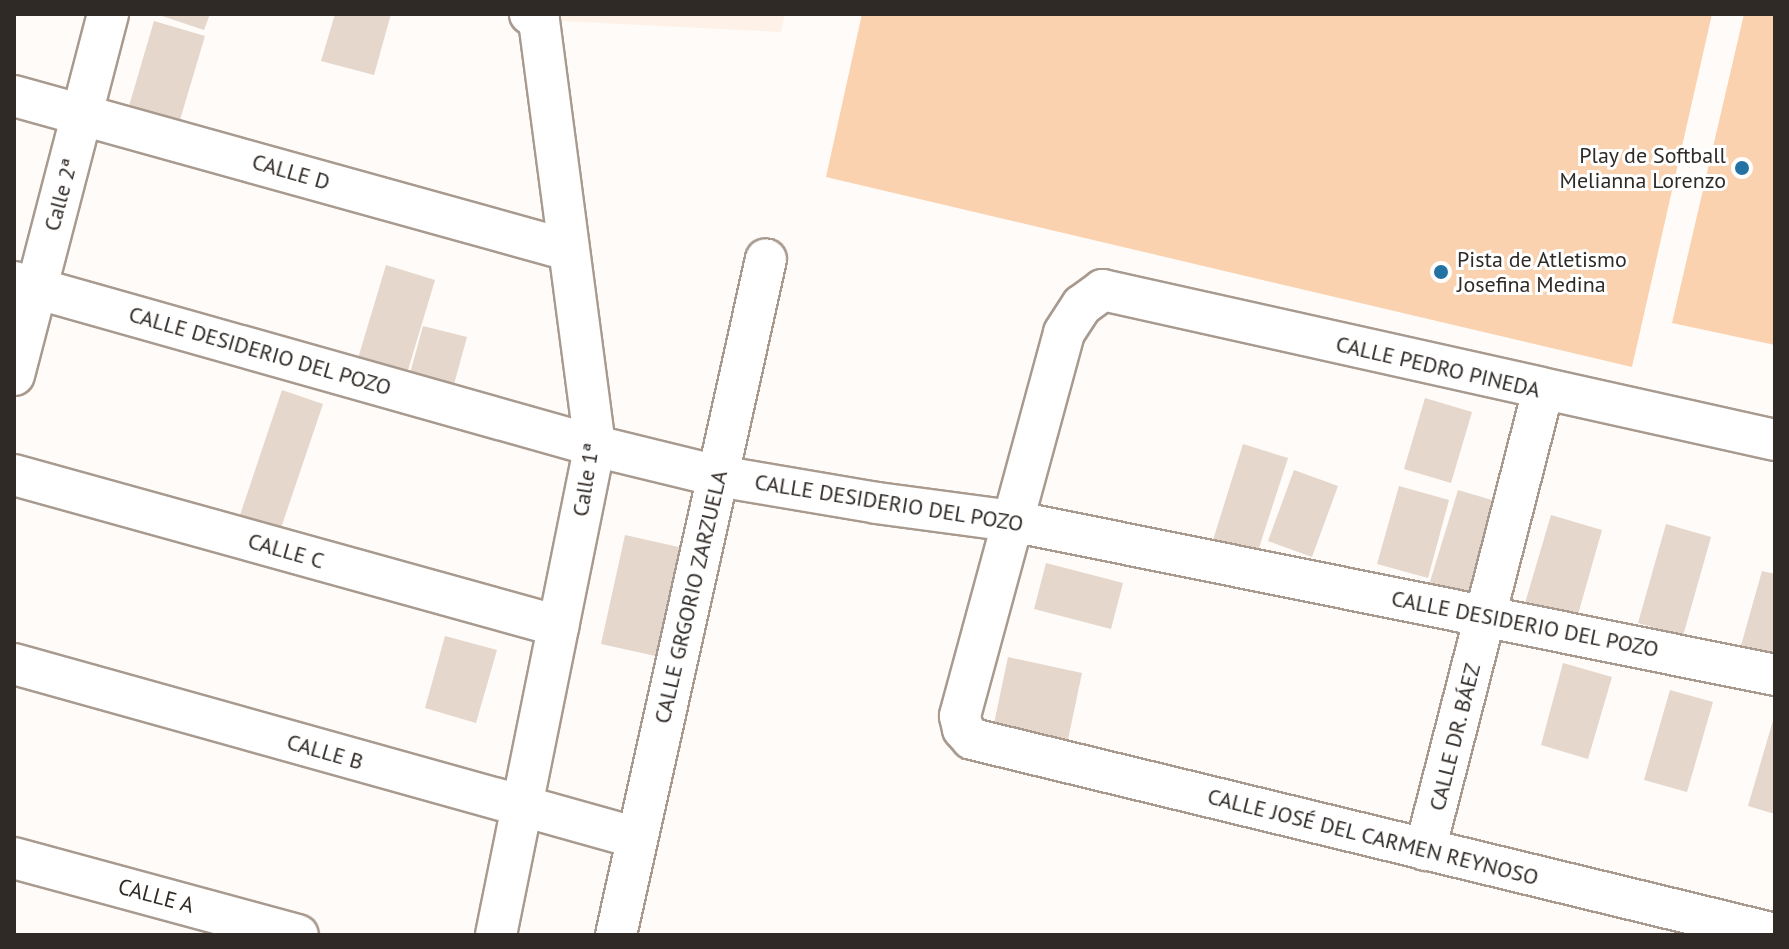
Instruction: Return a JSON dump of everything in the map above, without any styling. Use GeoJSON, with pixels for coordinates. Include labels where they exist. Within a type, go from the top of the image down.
{"type":"FeatureCollection","features":[{"type":"Feature","properties":{"kind":"street","name":"Calle 2ª"},"geometry":{"type":"LineString","coordinates":[[14,375],[25,285],[83,114],[108,14]]}},
{"type":"Feature","properties":{"kind":"street","name":"Calle 1ª"},"geometry":{"type":"LineString","coordinates":[[496,935],[595,446],[535,17]]}},
{"type":"Feature","properties":{"kind":"street","name":"CALLE D"},"geometry":{"type":"LineString","coordinates":[[14,96],[568,250]]}},
{"type":"Feature","properties":{"kind":"street","name":"CALLE GRGORIO ZARZUELA"},"geometry":{"type":"LineString","coordinates":[[616,935],[766,259]]}},
{"type":"Feature","properties":{"kind":"street","name":"CALLE DESIDERIO DEL POZO"},"geometry":{"type":"LineString","coordinates":[[25,285],[595,446],[718,476],[877,503],[1012,521],[1775,675]]}},
{"type":"Feature","properties":{"kind":"street","name":"CALLE PEDRO PINEDA"},"geometry":{"type":"LineString","coordinates":[[1012,521],[1064,333],[1082,305],[1103,290],[1543,391],[1775,440]]}},
{"type":"Feature","properties":{"kind":"street","name":"CALLE DR. BÁEZ"},"geometry":{"type":"LineString","coordinates":[[1425,850],[1543,391]]}},
{"type":"Feature","properties":{"kind":"street","name":"CALLE C"},"geometry":{"type":"LineString","coordinates":[[14,475],[558,626]]}},
{"type":"Feature","properties":{"kind":"street","name":"CALLE JOSÉ DEL CARMEN REYNOSO"},"geometry":{"type":"LineString","coordinates":[[1012,521],[960,716],[963,729],[972,739],[1775,934]]}},
{"type":"Feature","properties":{"kind":"street","name":"CALLE B"},"geometry":{"type":"LineString","coordinates":[[14,664],[637,838]]}},
{"type":"Feature","properties":{"kind":"street","name":"CALLE A"},"geometry":{"type":"LineString","coordinates":[[14,858],[298,935]]}},
{"type":"Feature","properties":{"kind":"shaded area"},"geometry":{"type":"Polygon","coordinates":[[[518,14],[785,14],[781,32],[539,20],[518,14]]]}},
{"type":"Feature","properties":{"kind":"shaded area","name":"Pista de Atletismo Josefina Medina"},"geometry":{"type":"Polygon","coordinates":[[[862,14],[1712,14],[1632,367],[826,177],[862,14]]]}},
{"type":"Feature","properties":{"kind":"shaded area","name":"Play de Softball Melianna Lorenzo"},"geometry":{"type":"Polygon","coordinates":[[[1744,14],[1775,14],[1775,345],[1672,323],[1744,14]]]}},
{"type":"Feature","properties":{"kind":"building"},"geometry":{"type":"Polygon","coordinates":[[[156,14],[210,14],[204,30],[156,14]]]}},
{"type":"Feature","properties":{"kind":"building"},"geometry":{"type":"Polygon","coordinates":[[[335,14],[391,14],[374,75],[321,61],[335,14]]]}},
{"type":"Feature","properties":{"kind":"building"},"geometry":{"type":"Polygon","coordinates":[[[154,21],[205,36],[180,120],[129,106],[154,21]]]}},
{"type":"Feature","properties":{"kind":"building"},"geometry":{"type":"Polygon","coordinates":[[[386,265],[435,280],[405,380],[356,365],[386,265]]]}},
{"type":"Feature","properties":{"kind":"building"},"geometry":{"type":"Polygon","coordinates":[[[423,326],[467,337],[453,388],[409,377],[423,326]]]}},
{"type":"Feature","properties":{"kind":"building"},"geometry":{"type":"Polygon","coordinates":[[[282,390],[323,404],[280,531],[239,518],[282,390]]]}},
{"type":"Feature","properties":{"kind":"building"},"geometry":{"type":"Polygon","coordinates":[[[1425,398],[1472,412],[1451,483],[1404,469],[1425,398]]]}},
{"type":"Feature","properties":{"kind":"building"},"geometry":{"type":"Polygon","coordinates":[[[1243,444],[1288,458],[1257,554],[1213,540],[1243,444]]]}},
{"type":"Feature","properties":{"kind":"building"},"geometry":{"type":"Polygon","coordinates":[[[1294,470],[1338,486],[1312,557],[1268,541],[1294,470]]]}},
{"type":"Feature","properties":{"kind":"building"},"geometry":{"type":"Polygon","coordinates":[[[1399,486],[1449,500],[1428,578],[1377,564],[1399,486]]]}},
{"type":"Feature","properties":{"kind":"building"},"geometry":{"type":"Polygon","coordinates":[[[1458,490],[1509,505],[1480,600],[1429,585],[1458,490]]]}},
{"type":"Feature","properties":{"kind":"building"},"geometry":{"type":"Polygon","coordinates":[[[1551,515],[1602,530],[1575,625],[1523,610],[1551,515]]]}},
{"type":"Feature","properties":{"kind":"building"},"geometry":{"type":"Polygon","coordinates":[[[1666,524],[1711,537],[1683,636],[1638,623],[1666,524]]]}},
{"type":"Feature","properties":{"kind":"building"},"geometry":{"type":"Polygon","coordinates":[[[625,535],[692,550],[669,659],[601,644],[625,535]]]}},
{"type":"Feature","properties":{"kind":"building"},"geometry":{"type":"Polygon","coordinates":[[[1046,563],[1123,583],[1111,629],[1034,609],[1046,563]]]}},
{"type":"Feature","properties":{"kind":"building"},"geometry":{"type":"Polygon","coordinates":[[[1762,571],[1775,574],[1775,659],[1740,649],[1762,571]]]}},
{"type":"Feature","properties":{"kind":"building"},"geometry":{"type":"Polygon","coordinates":[[[445,636],[497,650],[476,723],[425,708],[445,636]]]}},
{"type":"Feature","properties":{"kind":"building"},"geometry":{"type":"Polygon","coordinates":[[[1008,657],[1082,673],[1066,749],[992,733],[1008,657]]]}},
{"type":"Feature","properties":{"kind":"building"},"geometry":{"type":"Polygon","coordinates":[[[1563,663],[1612,677],[1588,759],[1541,745],[1563,663]]]}},
{"type":"Feature","properties":{"kind":"building"},"geometry":{"type":"Polygon","coordinates":[[[1670,690],[1713,702],[1687,792],[1644,780],[1670,690]]]}},
{"type":"Feature","properties":{"kind":"building"},"geometry":{"type":"Polygon","coordinates":[[[1775,717],[1775,814],[1748,806],[1775,717]]]}},
{"type":"Feature","properties":{"kind":"place","name":"Play de Softball Melianna Lorenzo"},"geometry":{"type":"Point","coordinates":[1742,168]}},
{"type":"Feature","properties":{"kind":"place","name":"Pista de Atletismo Josefina Medina"},"geometry":{"type":"Point","coordinates":[1441,272]}}]}
